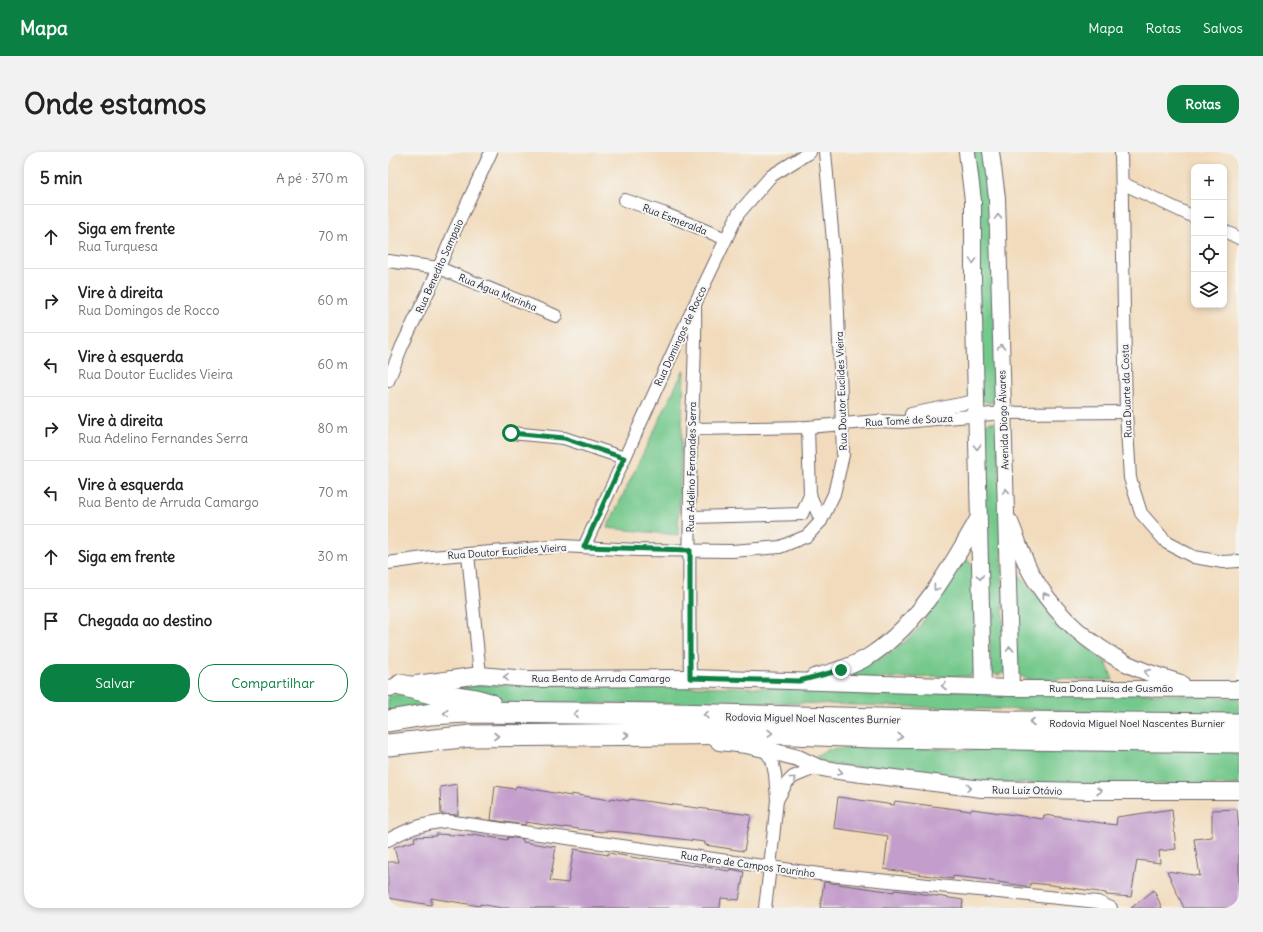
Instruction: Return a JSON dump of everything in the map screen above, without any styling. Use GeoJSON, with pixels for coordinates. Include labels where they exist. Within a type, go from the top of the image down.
{"type":"FeatureCollection","features":[{"type":"Feature","properties":{"kind":"highway"},"geometry":{"type":"LineString","coordinates":[[395,686],[476,700],[521,714]]}},
{"type":"Feature","properties":{"kind":"highway","name":"Rodovia Miguel Noel Nascentes Burnier"},"geometry":{"type":"LineString","coordinates":[[388,720],[431,714],[466,712],[521,714],[673,714],[1002,722],[1239,724]]}},
{"type":"Feature","properties":{"kind":"highway","name":"Rodovia Miguel Noel Nascentes Burnier"},"geometry":{"type":"LineString","coordinates":[[388,745],[471,736],[765,733],[872,737],[1239,742]]}},
{"type":"Feature","properties":{"kind":"street","name":"Rua Benedito Sampaio"},"geometry":{"type":"LineString","coordinates":[[388,381],[402,346],[491,152]]}},
{"type":"Feature","properties":{"kind":"street","name":"Rua Domingos de Rocco"},"geometry":{"type":"LineString","coordinates":[[584,547],[695,304],[738,214],[771,176],[810,152]]}},
{"type":"Feature","properties":{"kind":"street","name":"Rua Doutor Euclides Vieira"},"geometry":{"type":"LineString","coordinates":[[388,563],[431,557],[562,546],[732,551],[780,547],[807,536],[821,521],[834,494],[843,455],[837,286],[824,152]]}},
{"type":"Feature","properties":{"kind":"street"},"geometry":{"type":"LineString","coordinates":[[967,152],[973,201],[978,519],[983,687]]}},
{"type":"Feature","properties":{"kind":"street","name":"Avenida Diogo Álvares"},"geometry":{"type":"LineString","coordinates":[[991,152],[997,198],[1011,688]]}},
{"type":"Feature","properties":{"kind":"street","name":"Rua Duarte da Costa"},"geometry":{"type":"LineString","coordinates":[[1121,152],[1126,412],[1130,478],[1141,513],[1167,543],[1194,557],[1223,562],[1239,561]]}},
{"type":"Feature","properties":{"kind":"street"},"geometry":{"type":"LineString","coordinates":[[1122,183],[1191,216]]}},
{"type":"Feature","properties":{"kind":"street","name":"Rua Esmeralda"},"geometry":{"type":"LineString","coordinates":[[625,200],[663,213],[726,239]]}},
{"type":"Feature","properties":{"kind":"street"},"geometry":{"type":"LineString","coordinates":[[1227,232],[1239,238]]}},
{"type":"Feature","properties":{"kind":"street","name":"Rua Água Marinha"},"geometry":{"type":"LineString","coordinates":[[388,261],[439,268],[556,316]]}},
{"type":"Feature","properties":{"kind":"street","name":"Rua Adelino Fernandes Serra"},"geometry":{"type":"LineString","coordinates":[[690,678],[690,550],[695,304]]}},
{"type":"Feature","properties":{"kind":"street","name":"Rua Tomé de Souza"},"geometry":{"type":"LineString","coordinates":[[692,428],[808,427],[878,421],[976,408]]}},
{"type":"Feature","properties":{"kind":"street"},"geometry":{"type":"LineString","coordinates":[[976,408],[1003,413],[1126,412]]}},
{"type":"Feature","properties":{"kind":"street"},"geometry":{"type":"LineString","coordinates":[[808,427],[810,495],[821,521]]}},
{"type":"Feature","properties":{"kind":"street"},"geometry":{"type":"LineString","coordinates":[[511,433],[564,438],[624,458]]}},
{"type":"Feature","properties":{"kind":"street"},"geometry":{"type":"LineString","coordinates":[[691,517],[697,515],[802,514],[810,495]]}},
{"type":"Feature","properties":{"kind":"street"},"geometry":{"type":"LineString","coordinates":[[1006,512],[1030,572],[1053,606],[1084,636],[1114,657],[1153,674],[1198,688]]}},
{"type":"Feature","properties":{"kind":"street"},"geometry":{"type":"LineString","coordinates":[[799,681],[841,670],[870,656],[894,638],[919,612],[942,579],[978,519]]}},
{"type":"Feature","properties":{"kind":"street"},"geometry":{"type":"LineString","coordinates":[[468,554],[480,675]]}},
{"type":"Feature","properties":{"kind":"street","name":"Rua Bento de Arruda Camargo"},"geometry":{"type":"LineString","coordinates":[[395,686],[480,675],[528,679],[690,678],[983,687]]}},
{"type":"Feature","properties":{"kind":"street","name":"Rua Dona Luísa de Gusmão"},"geometry":{"type":"LineString","coordinates":[[983,687],[1239,689]]}},
{"type":"Feature","properties":{"kind":"street","name":"Rua Luíz Otávio"},"geometry":{"type":"LineString","coordinates":[[652,734],[685,741],[729,742],[798,758],[817,767],[860,775],[982,789],[1239,791]]}},
{"type":"Feature","properties":{"kind":"street"},"geometry":{"type":"LineString","coordinates":[[764,749],[772,760],[776,774],[777,800],[765,908]]}},
{"type":"Feature","properties":{"kind":"street"},"geometry":{"type":"LineString","coordinates":[[777,800],[786,784],[793,776],[817,767]]}},
{"type":"Feature","properties":{"kind":"street","name":"Rua Pero de Campos Tourinho"},"geometry":{"type":"LineString","coordinates":[[388,840],[406,830],[424,824],[447,821],[819,874],[1098,902],[1111,908]]}},
{"type":"Feature","properties":{"kind":"green space"},"geometry":{"type":"Polygon","coordinates":[[[972,152],[984,152],[991,191],[998,400],[990,403],[982,401],[972,152]]]}},
{"type":"Feature","properties":{"kind":"green space"},"geometry":{"type":"Polygon","coordinates":[[[684,369],[678,535],[607,528],[684,369]]]}},
{"type":"Feature","properties":{"kind":"green space"},"geometry":{"type":"Polygon","coordinates":[[[990,422],[998,422],[1005,672],[998,675],[991,673],[981,426],[990,422]]]}},
{"type":"Feature","properties":{"kind":"green space"},"geometry":{"type":"Polygon","coordinates":[[[965,560],[970,562],[974,570],[979,661],[971,676],[825,680],[871,663],[892,651],[912,635],[936,603],[952,575],[965,560]]]}},
{"type":"Feature","properties":{"kind":"green space"},"geometry":{"type":"Polygon","coordinates":[[[1012,567],[1070,634],[1106,662],[1113,680],[1026,679],[1015,672],[1012,567]]]}},
{"type":"Feature","properties":{"kind":"green space"},"geometry":{"type":"Polygon","coordinates":[[[533,684],[1138,693],[1239,698],[1239,717],[798,703],[513,704],[487,699],[465,691],[462,685],[533,684]]]}},
{"type":"Feature","properties":{"kind":"green space"},"geometry":{"type":"Polygon","coordinates":[[[408,694],[440,700],[433,707],[388,711],[388,695],[408,694]]]}},
{"type":"Feature","properties":{"kind":"green space"},"geometry":{"type":"Polygon","coordinates":[[[981,745],[1221,747],[1233,754],[1239,754],[1239,785],[987,783],[822,763],[816,757],[827,750],[871,746],[972,750],[981,745]]]}},
{"type":"Feature","properties":{"kind":"building"},"geometry":{"type":"Polygon","coordinates":[[[457,784],[458,815],[441,814],[440,787],[457,784]]]}},
{"type":"Feature","properties":{"kind":"building"},"geometry":{"type":"Polygon","coordinates":[[[495,786],[515,789],[516,786],[571,796],[571,794],[610,800],[611,798],[629,801],[629,799],[751,815],[744,851],[705,845],[705,842],[622,832],[602,832],[564,828],[526,822],[525,825],[491,820],[495,786]]]}},
{"type":"Feature","properties":{"kind":"building"},"geometry":{"type":"Polygon","coordinates":[[[838,797],[894,805],[895,801],[971,811],[972,809],[1043,819],[1044,815],[1116,825],[1117,817],[1172,809],[1176,849],[1159,851],[1160,863],[1137,860],[1131,897],[1106,895],[1106,893],[1051,885],[1030,883],[1030,887],[979,879],[953,876],[953,879],[884,869],[888,836],[834,828],[838,797]]]}},
{"type":"Feature","properties":{"kind":"building"},"geometry":{"type":"Polygon","coordinates":[[[1237,809],[1239,828],[1239,908],[1184,908],[1167,871],[1200,876],[1194,839],[1212,837],[1212,810],[1237,809]]]}},
{"type":"Feature","properties":{"kind":"building"},"geometry":{"type":"Polygon","coordinates":[[[436,834],[473,836],[473,834],[507,840],[508,837],[523,839],[523,842],[556,847],[550,881],[568,883],[574,849],[608,855],[608,853],[744,872],[739,900],[721,898],[720,908],[502,908],[431,898],[431,905],[388,898],[388,862],[398,862],[394,847],[415,841],[414,837],[436,836],[436,834]]]}},
{"type":"Feature","properties":{"kind":"building"},"geometry":{"type":"Polygon","coordinates":[[[824,882],[963,900],[962,908],[820,908],[824,882]]]}},
{"type":"Feature","properties":{"kind":"building"},"geometry":{"type":"Polygon","coordinates":[[[1154,890],[1162,908],[1131,908],[1154,890]]]}},
{"type":"Feature","properties":{"kind":"route"},"geometry":{"type":"LineString","coordinates":[[511,433],[564,438],[624,458],[584,547],[638,550],[690,550],[690,678],[799,681],[841,670]]}}]}
